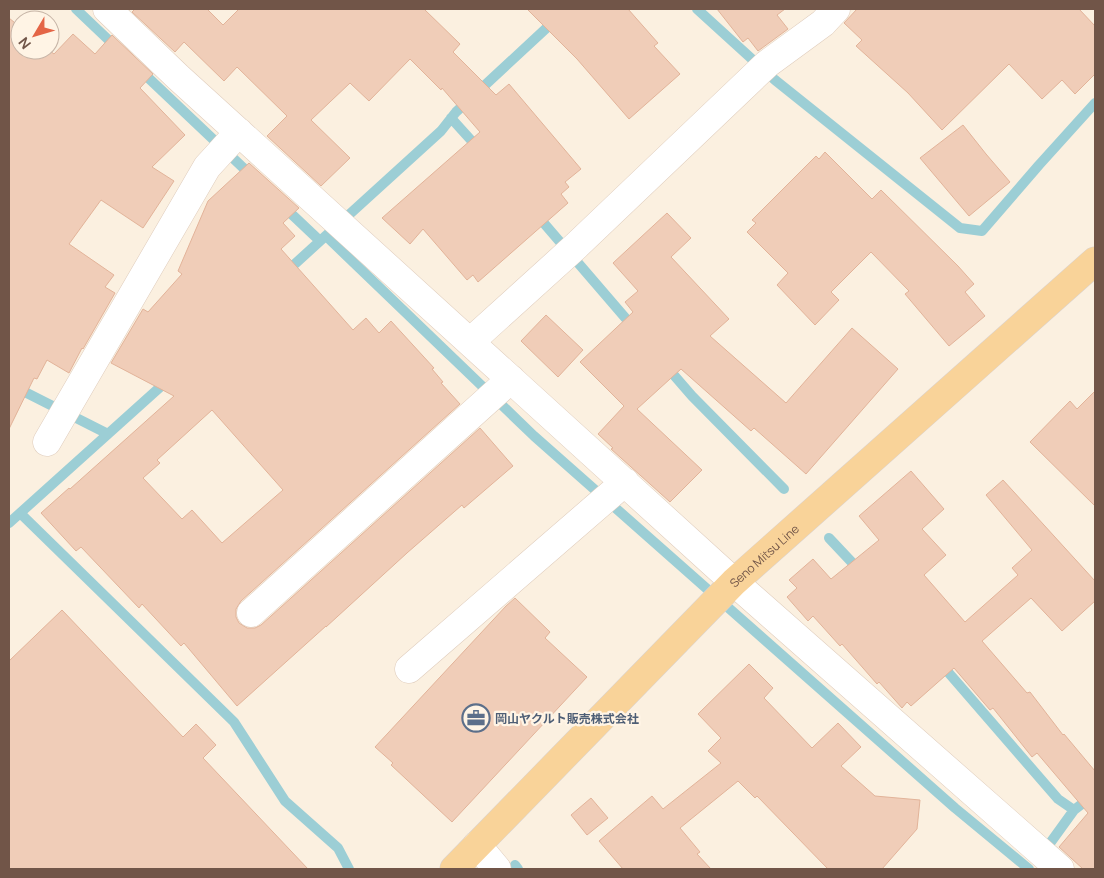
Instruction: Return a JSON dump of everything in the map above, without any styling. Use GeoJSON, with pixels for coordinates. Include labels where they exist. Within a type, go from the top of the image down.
{"type":"FeatureCollection","features":[{"type":"Feature","properties":{"kind":"main road","name":"Seno Mitsu Line"},"geometry":{"type":"LineString","coordinates":[[454,869],[723,592],[1095,261]]}},
{"type":"Feature","properties":{"kind":"street"},"geometry":{"type":"LineString","coordinates":[[107,9],[229,142],[338,222],[470,342],[497,392],[610,495],[723,592],[1060,869]]}},
{"type":"Feature","properties":{"kind":"street"},"geometry":{"type":"LineString","coordinates":[[470,342],[569,253],[762,69],[823,22],[836,9]]}},
{"type":"Feature","properties":{"kind":"street"},"geometry":{"type":"LineString","coordinates":[[59,422],[207,167],[229,142]]}},
{"type":"Feature","properties":{"kind":"street"},"geometry":{"type":"LineString","coordinates":[[251,613],[497,392]]}},
{"type":"Feature","properties":{"kind":"street"},"geometry":{"type":"LineString","coordinates":[[409,669],[610,495]]}},
{"type":"Feature","properties":{"kind":"street"},"geometry":{"type":"LineString","coordinates":[[477,845],[497,869]]}},
{"type":"Feature","properties":{"kind":"building"},"geometry":{"type":"Polygon","coordinates":[[[135,9],[207,9],[223,25],[239,9],[424,9],[460,44],[453,52],[496,95],[509,84],[581,169],[565,182],[569,187],[561,194],[568,203],[478,282],[473,275],[467,280],[423,229],[410,244],[382,218],[480,132],[442,88],[441,90],[410,59],[369,101],[350,83],[311,120],[350,158],[321,186],[267,136],[287,116],[237,67],[224,81],[184,42],[175,52],[132,12],[135,9]]]}},
{"type":"Feature","properties":{"kind":"building"},"geometry":{"type":"Polygon","coordinates":[[[527,9],[628,9],[658,43],[654,46],[680,74],[629,119],[577,59],[527,9]]]}},
{"type":"Feature","properties":{"kind":"building"},"geometry":{"type":"Polygon","coordinates":[[[717,9],[785,9],[777,15],[788,29],[758,51],[748,38],[743,42],[717,9]]]}},
{"type":"Feature","properties":{"kind":"building"},"geometry":{"type":"Polygon","coordinates":[[[857,9],[1079,9],[1095,26],[1095,74],[1075,94],[1062,80],[1042,99],[1009,64],[942,130],[908,93],[856,46],[862,40],[844,23],[857,9]]]}},
{"type":"Feature","properties":{"kind":"building"},"geometry":{"type":"Polygon","coordinates":[[[9,18],[10,60],[60,60],[60,48],[73,34],[95,54],[112,35],[153,74],[140,88],[185,135],[152,167],[174,181],[143,228],[101,200],[69,244],[114,275],[105,287],[115,293],[69,373],[47,360],[37,379],[34,378],[9,429],[9,18]]]}},
{"type":"Feature","properties":{"kind":"building"},"geometry":{"type":"Polygon","coordinates":[[[963,125],[1010,182],[969,216],[920,158],[963,125]]]}},
{"type":"Feature","properties":{"kind":"building"},"geometry":{"type":"Polygon","coordinates":[[[825,152],[872,199],[881,190],[974,284],[965,292],[985,316],[949,346],[905,294],[909,291],[871,252],[831,292],[839,300],[815,325],[777,285],[788,273],[747,232],[756,223],[752,220],[816,156],[819,159],[825,152]]]}},
{"type":"Feature","properties":{"kind":"building"},"geometry":{"type":"Polygon","coordinates":[[[249,163],[299,208],[283,223],[295,236],[281,249],[353,330],[366,318],[379,333],[391,321],[434,368],[432,369],[443,382],[441,383],[460,404],[241,601],[236,609],[236,617],[239,623],[247,628],[255,628],[261,625],[480,428],[513,466],[464,508],[462,505],[237,706],[184,643],[181,646],[142,604],[139,608],[81,547],[76,551],[41,513],[174,396],[111,363],[143,309],[148,312],[182,274],[178,271],[208,201],[249,163]],[[212,410],[157,460],[160,463],[143,478],[182,519],[192,510],[222,543],[283,490],[212,410]]]}},
{"type":"Feature","properties":{"kind":"building"},"geometry":{"type":"Polygon","coordinates":[[[667,213],[691,238],[671,257],[729,319],[710,336],[786,403],[852,328],[898,369],[806,474],[754,428],[751,431],[681,369],[637,409],[702,470],[670,502],[611,449],[613,448],[598,434],[624,406],[580,362],[633,312],[625,302],[638,291],[613,263],[667,213]]]}},
{"type":"Feature","properties":{"kind":"building"},"geometry":{"type":"Polygon","coordinates":[[[546,315],[583,350],[558,377],[521,341],[546,315]]]}},
{"type":"Feature","properties":{"kind":"building"},"geometry":{"type":"Polygon","coordinates":[[[1095,391],[1095,506],[1030,442],[1070,401],[1077,409],[1095,391]]]}},
{"type":"Feature","properties":{"kind":"building"},"geometry":{"type":"Polygon","coordinates":[[[911,471],[944,509],[922,529],[946,555],[924,575],[965,622],[1018,575],[1012,568],[1032,550],[986,495],[1003,480],[1095,581],[1095,601],[1062,631],[1031,598],[982,641],[1027,693],[1030,692],[1063,735],[1095,771],[1095,869],[1083,869],[1059,847],[1088,813],[1037,753],[1032,757],[993,708],[990,710],[954,668],[911,706],[907,702],[902,708],[879,682],[877,684],[842,644],[840,646],[813,616],[808,621],[787,597],[797,588],[789,580],[813,559],[831,579],[879,540],[859,516],[911,471]]]}},
{"type":"Feature","properties":{"kind":"building"},"geometry":{"type":"Polygon","coordinates":[[[515,598],[550,632],[545,638],[587,677],[452,822],[391,765],[393,763],[375,747],[515,598]]]}},
{"type":"Feature","properties":{"kind":"building"},"geometry":{"type":"Polygon","coordinates":[[[62,610],[183,737],[196,724],[216,745],[203,758],[308,869],[9,869],[9,661],[62,610]]]}},
{"type":"Feature","properties":{"kind":"building"},"geometry":{"type":"Polygon","coordinates":[[[749,664],[773,688],[764,698],[812,748],[838,723],[861,747],[841,766],[875,796],[920,800],[917,829],[882,869],[828,869],[757,796],[755,798],[738,781],[680,828],[700,852],[697,854],[711,869],[623,869],[599,841],[652,796],[663,809],[721,763],[708,751],[721,738],[698,714],[749,664]]]}},
{"type":"Feature","properties":{"kind":"building"},"geometry":{"type":"Polygon","coordinates":[[[591,798],[608,818],[587,835],[571,815],[591,798]]]}},
{"type":"Feature","properties":{"kind":"waterway"},"geometry":{"type":"LineString","coordinates":[[76,9],[117,48]]}},
{"type":"Feature","properties":{"kind":"waterway"},"geometry":{"type":"LineString","coordinates":[[286,272],[441,131],[456,112],[567,9]]}},
{"type":"Feature","properties":{"kind":"waterway"},"geometry":{"type":"LineString","coordinates":[[697,9],[775,80],[960,228],[982,231],[1095,103]]}},
{"type":"Feature","properties":{"kind":"waterway"},"geometry":{"type":"LineString","coordinates":[[140,70],[253,177]]}},
{"type":"Feature","properties":{"kind":"waterway"},"geometry":{"type":"LineString","coordinates":[[451,118],[479,149]]}},
{"type":"Feature","properties":{"kind":"waterway"},"geometry":{"type":"LineString","coordinates":[[283,206],[320,241]]}},
{"type":"Feature","properties":{"kind":"waterway"},"geometry":{"type":"LineString","coordinates":[[536,214],[634,328]]}},
{"type":"Feature","properties":{"kind":"waterway"},"geometry":{"type":"LineString","coordinates":[[326,236],[534,436],[955,808],[1029,869]]}},
{"type":"Feature","properties":{"kind":"waterway"},"geometry":{"type":"LineString","coordinates":[[666,366],[692,396],[784,489]]}},
{"type":"Feature","properties":{"kind":"waterway"},"geometry":{"type":"LineString","coordinates":[[9,523],[168,380]]}},
{"type":"Feature","properties":{"kind":"waterway"},"geometry":{"type":"LineString","coordinates":[[9,384],[108,434]]}},
{"type":"Feature","properties":{"kind":"waterway"},"geometry":{"type":"LineString","coordinates":[[20,513],[234,722],[285,801],[338,848],[349,869]]}},
{"type":"Feature","properties":{"kind":"waterway"},"geometry":{"type":"LineString","coordinates":[[829,538],[861,572]]}},
{"type":"Feature","properties":{"kind":"waterway"},"geometry":{"type":"LineString","coordinates":[[941,664],[1058,799],[1074,810]]}},
{"type":"Feature","properties":{"kind":"waterway"},"geometry":{"type":"LineString","coordinates":[[1048,846],[1074,810],[1095,794]]}},
{"type":"Feature","properties":{"kind":"waterway"},"geometry":{"type":"LineString","coordinates":[[515,865],[518,869]]}},
{"type":"Feature","properties":{"kind":"place","name":"岡山ヤクルト販売株式会社"},"geometry":{"type":"Point","coordinates":[476,718]}}]}
